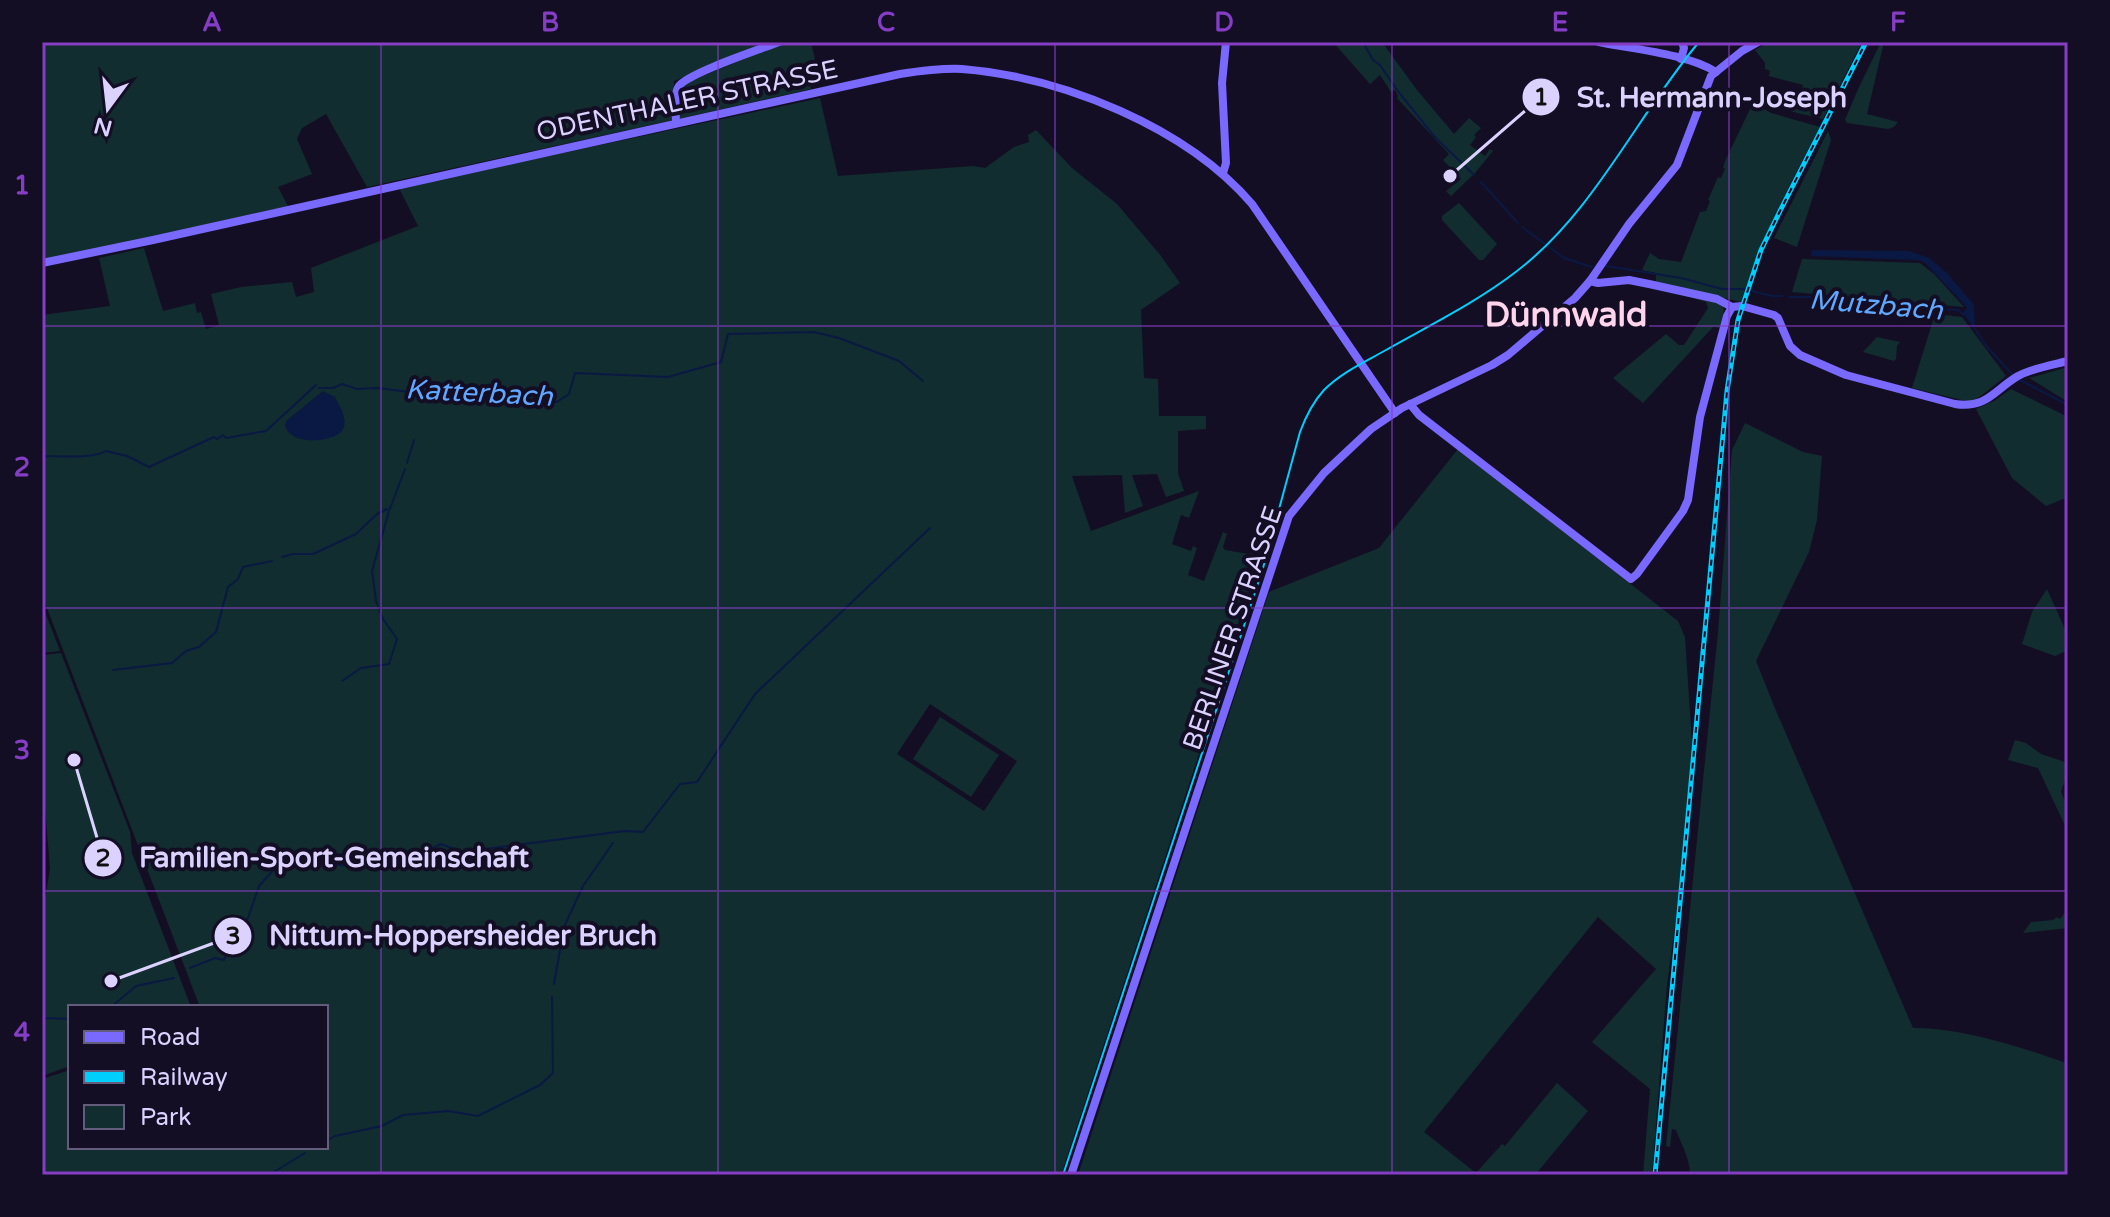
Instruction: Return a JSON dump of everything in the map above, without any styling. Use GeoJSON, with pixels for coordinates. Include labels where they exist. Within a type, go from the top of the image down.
{"type":"FeatureCollection","features":[{"type":"Feature","properties":{"kind":"main road"},"geometry":{"type":"LineString","coordinates":[[676,123],[676,92],[682,83],[779,42]]}},
{"type":"Feature","properties":{"kind":"main road"},"geometry":{"type":"LineString","coordinates":[[1223,173],[1226,163],[1222,75],[1226,42]]}},
{"type":"Feature","properties":{"kind":"main road"},"geometry":{"type":"LineString","coordinates":[[1599,42],[1681,59],[1716,72]]}},
{"type":"Feature","properties":{"kind":"main road"},"geometry":{"type":"LineString","coordinates":[[1681,59],[1682,42]]}},
{"type":"Feature","properties":{"kind":"main road","name":"BERLINER STRASSE"},"geometry":{"type":"LineString","coordinates":[[1071,1175],[1286,523],[1303,496],[1363,435],[1410,404],[1508,355],[1569,304],[1590,281],[1623,231],[1677,165],[1705,88],[1716,72],[1758,42]]}},
{"type":"Feature","properties":{"kind":"main road","name":"ODENTHALER STRASSE"},"geometry":{"type":"LineString","coordinates":[[42,263],[900,74],[964,69],[1026,79],[1073,92],[1176,140],[1223,173],[1252,204],[1395,413]]}},
{"type":"Feature","properties":{"kind":"main road"},"geometry":{"type":"LineString","coordinates":[[1590,281],[1629,280],[1703,295],[1724,301],[1732,307],[1742,306],[1774,315],[1795,352],[1846,375],[1955,404],[1970,405],[1985,401],[2014,379],[2068,361]]}},
{"type":"Feature","properties":{"kind":"main road"},"geometry":{"type":"LineString","coordinates":[[1410,404],[1631,579],[1688,500],[1700,417],[1732,307]]}},
{"type":"Feature","properties":{"kind":"green space"},"geometry":{"type":"Polygon","coordinates":[[[42,42],[774,42],[674,81],[673,120],[367,187],[326,114],[302,128],[297,139],[312,174],[278,187],[288,206],[42,262],[42,42]]]}},
{"type":"Feature","properties":{"kind":"green space"},"geometry":{"type":"Polygon","coordinates":[[[785,42],[811,42],[815,60],[807,69],[811,89],[678,119],[678,94],[686,83],[785,42]]]}},
{"type":"Feature","properties":{"kind":"green space"},"geometry":{"type":"Polygon","coordinates":[[[1333,42],[1382,42],[1454,134],[1469,118],[1481,128],[1470,145],[1485,156],[1490,149],[1493,151],[1451,196],[1446,191],[1461,179],[1443,160],[1449,154],[1397,98],[1395,90],[1391,92],[1380,75],[1370,84],[1333,42]]]}},
{"type":"Feature","properties":{"kind":"green space"},"geometry":{"type":"Polygon","coordinates":[[[1769,42],[1862,42],[1823,119],[1781,109],[1761,99],[1797,107],[1803,85],[1769,76],[1770,71],[1765,69],[1765,63],[1755,50],[1769,42]]]}},
{"type":"Feature","properties":{"kind":"green space"},"geometry":{"type":"Polygon","coordinates":[[[1881,42],[1884,42],[1867,114],[1898,122],[1888,129],[1847,123],[1845,120],[1881,42]]]}},
{"type":"Feature","properties":{"kind":"green space"},"geometry":{"type":"Polygon","coordinates":[[[820,98],[838,176],[973,166],[985,168],[1014,147],[1029,142],[1028,135],[1036,130],[1072,168],[1117,204],[1180,283],[1141,310],[1144,378],[1158,379],[1159,416],[1206,416],[1206,429],[1178,431],[1178,473],[1184,491],[1166,497],[1157,474],[1132,475],[1143,506],[1125,513],[1122,475],[1072,476],[1091,531],[1199,491],[1189,518],[1181,515],[1172,544],[1191,551],[1193,546],[1197,548],[1188,575],[1204,581],[1223,532],[1227,534],[1225,550],[1253,552],[1255,562],[1254,551],[1278,503],[1061,1175],[42,1175],[42,1079],[68,1071],[68,1149],[328,1149],[328,1005],[199,1005],[42,595],[42,315],[110,306],[99,258],[144,248],[163,311],[195,303],[206,329],[219,325],[211,294],[241,287],[292,282],[296,297],[314,292],[311,268],[418,226],[399,188],[820,98]],[[930,704],[897,754],[984,811],[1017,761],[930,704]]]}},
{"type":"Feature","properties":{"kind":"green space"},"geometry":{"type":"Polygon","coordinates":[[[1755,104],[1771,113],[1820,127],[1766,234],[1741,302],[1656,282],[1656,273],[1642,270],[1650,253],[1659,259],[1681,262],[1700,212],[1706,211],[1718,177],[1721,178],[1725,169],[1725,161],[1755,104]]]}},
{"type":"Feature","properties":{"kind":"green space"},"geometry":{"type":"Polygon","coordinates":[[[1828,131],[1831,140],[1797,247],[1774,238],[1828,131]]]}},
{"type":"Feature","properties":{"kind":"green space"},"geometry":{"type":"Polygon","coordinates":[[[1459,203],[1497,244],[1483,260],[1479,260],[1442,220],[1442,216],[1459,203]]]}},
{"type":"Feature","properties":{"kind":"green space"},"geometry":{"type":"Polygon","coordinates":[[[1802,259],[1920,263],[1964,307],[1792,292],[1802,259]]]}},
{"type":"Feature","properties":{"kind":"green space"},"geometry":{"type":"Polygon","coordinates":[[[1659,288],[1698,296],[1722,305],[1724,310],[1720,328],[1713,327],[1643,403],[1613,378],[1666,334],[1679,345],[1684,345],[1708,308],[1706,302],[1659,288]]]}},
{"type":"Feature","properties":{"kind":"green space"},"geometry":{"type":"Polygon","coordinates":[[[1935,314],[1962,317],[2006,376],[1970,402],[1912,388],[1935,314]]]}},
{"type":"Feature","properties":{"kind":"green space"},"geometry":{"type":"Polygon","coordinates":[[[1877,337],[1900,342],[1894,361],[1863,352],[1877,337]]]}},
{"type":"Feature","properties":{"kind":"green space"},"geometry":{"type":"Polygon","coordinates":[[[2068,367],[2068,402],[2029,378],[2068,367]]]}},
{"type":"Feature","properties":{"kind":"green space"},"geometry":{"type":"Polygon","coordinates":[[[2011,389],[2068,417],[2068,497],[2046,506],[2012,478],[1976,409],[2011,389]]]}},
{"type":"Feature","properties":{"kind":"green space"},"geometry":{"type":"Polygon","coordinates":[[[1745,423],[1803,452],[1822,456],[1817,520],[1809,552],[1756,661],[1774,706],[1913,1028],[1971,1035],[2068,1064],[2068,1175],[1690,1175],[1676,1130],[1672,1129],[1670,1147],[1666,1146],[1718,632],[1732,450],[1745,423]]]}},
{"type":"Feature","properties":{"kind":"green space"},"geometry":{"type":"Polygon","coordinates":[[[1458,449],[1678,621],[1685,637],[1692,743],[1667,985],[1652,1175],[1643,1175],[1650,1089],[1592,1042],[1656,969],[1598,917],[1424,1132],[1476,1173],[1502,1144],[1505,1146],[1557,1083],[1588,1111],[1535,1175],[1078,1175],[1269,592],[1379,548],[1458,449]]]}},
{"type":"Feature","properties":{"kind":"green space"},"geometry":{"type":"Polygon","coordinates":[[[2047,589],[2068,636],[2068,650],[2055,656],[2022,644],[2032,612],[2047,589]]]}},
{"type":"Feature","properties":{"kind":"green space"},"geometry":{"type":"Polygon","coordinates":[[[42,604],[60,651],[42,653],[42,604]]]}},
{"type":"Feature","properties":{"kind":"green space"},"geometry":{"type":"Polygon","coordinates":[[[61,653],[130,832],[132,853],[190,1005],[68,1005],[68,1067],[42,1076],[42,917],[50,869],[42,769],[42,655],[61,653]]]}},
{"type":"Feature","properties":{"kind":"green space"},"geometry":{"type":"Polygon","coordinates":[[[940,717],[999,755],[971,797],[913,759],[940,717]]]}},
{"type":"Feature","properties":{"kind":"green space"},"geometry":{"type":"Polygon","coordinates":[[[2015,740],[2026,743],[2041,754],[2068,763],[2061,792],[2068,807],[2068,832],[2038,768],[2008,760],[2015,740]]]}},
{"type":"Feature","properties":{"kind":"green space"},"geometry":{"type":"Polygon","coordinates":[[[2066,911],[2068,928],[2023,933],[2031,922],[2060,919],[2066,911]]]}},
{"type":"Feature","properties":{"kind":"water"},"geometry":{"type":"Polygon","coordinates":[[[1812,250],[1909,251],[1929,258],[1947,273],[1974,305],[1975,329],[1963,313],[1967,308],[1964,304],[1924,262],[1811,256],[1812,250]]]}},
{"type":"Feature","properties":{"kind":"water"},"geometry":{"type":"Polygon","coordinates":[[[323,391],[335,397],[342,411],[345,423],[341,432],[312,440],[290,434],[285,425],[287,420],[323,391]]]}},
{"type":"Feature","properties":{"kind":"waterway","name":"Mutzbach"},"geometry":{"type":"LineString","coordinates":[[1363,42],[1373,60],[1434,136],[1474,175]]}},
{"type":"Feature","properties":{"kind":"waterway","name":"Mutzbach"},"geometry":{"type":"LineString","coordinates":[[1481,182],[1518,223]]}},
{"type":"Feature","properties":{"kind":"waterway","name":"Mutzbach"},"geometry":{"type":"LineString","coordinates":[[1522,227],[1564,258],[1592,267]]}},
{"type":"Feature","properties":{"kind":"waterway","name":"Mutzbach"},"geometry":{"type":"LineString","coordinates":[[1606,266],[1681,278],[1722,289],[1744,289],[1782,296]]}},
{"type":"Feature","properties":{"kind":"waterway","name":"Mutzbach"},"geometry":{"type":"LineString","coordinates":[[1789,297],[1844,297],[1855,302],[1900,302],[1932,309],[1958,310],[1964,315]]}},
{"type":"Feature","properties":{"kind":"waterway","name":"Mutzbach"},"geometry":{"type":"LineString","coordinates":[[1975,329],[2014,376]]}},
{"type":"Feature","properties":{"kind":"waterway","name":"Katterbach"},"geometry":{"type":"LineString","coordinates":[[319,388],[342,384],[357,389],[557,402],[569,394],[575,373],[668,377],[721,362],[728,334],[814,332],[899,361],[923,381]]}},
{"type":"Feature","properties":{"kind":"waterway","name":"Mutzbach"},"geometry":{"type":"LineString","coordinates":[[2020,380],[2068,405]]}},
{"type":"Feature","properties":{"kind":"waterway","name":"Katterbach"},"geometry":{"type":"LineString","coordinates":[[42,456],[85,456],[106,451],[127,456],[149,467],[214,437],[266,431],[316,385]]}},
{"type":"Feature","properties":{"kind":"waterway"},"geometry":{"type":"LineString","coordinates":[[407,463],[414,440]]}},
{"type":"Feature","properties":{"kind":"waterway"},"geometry":{"type":"LineString","coordinates":[[342,681],[361,668],[389,664],[397,639],[383,619],[376,601],[372,571],[405,469]]}},
{"type":"Feature","properties":{"kind":"waterway"},"geometry":{"type":"LineString","coordinates":[[282,557],[313,554],[356,534],[387,509]]}},
{"type":"Feature","properties":{"kind":"waterway"},"geometry":{"type":"LineString","coordinates":[[338,865],[369,867],[384,855],[413,854],[441,844],[462,852],[625,831],[643,832],[680,784],[697,782],[755,694],[930,528]]}},
{"type":"Feature","properties":{"kind":"waterway"},"geometry":{"type":"LineString","coordinates":[[113,670],[172,663],[186,651],[199,647],[216,632],[228,587],[238,579],[243,567],[272,561]]}},
{"type":"Feature","properties":{"kind":"waterway"},"geometry":{"type":"LineString","coordinates":[[554,984],[564,927],[583,886],[613,843]]}},
{"type":"Feature","properties":{"kind":"waterway"},"geometry":{"type":"LineString","coordinates":[[190,968],[215,958],[224,960],[232,937],[248,918],[259,886],[285,857],[308,853],[317,857]]}},
{"type":"Feature","properties":{"kind":"waterway"},"geometry":{"type":"LineString","coordinates":[[113,1005],[136,986],[174,978]]}},
{"type":"Feature","properties":{"kind":"waterway"},"geometry":{"type":"LineString","coordinates":[[328,1140],[382,1126],[403,1115],[448,1111],[478,1116],[540,1085],[553,1073],[552,997]]}},
{"type":"Feature","properties":{"kind":"waterway"},"geometry":{"type":"LineString","coordinates":[[42,1018],[68,1019]]}},
{"type":"Feature","properties":{"kind":"waterway"},"geometry":{"type":"LineString","coordinates":[[269,1175],[305,1153]]}},
{"type":"Feature","properties":{"kind":"tram line"},"geometry":{"type":"LineString","coordinates":[[1063,1175],[1263,568],[1300,432],[1316,399],[1354,368],[1486,293],[1545,247],[1592,192],[1699,42]]}},
{"type":"Feature","properties":{"kind":"railway"},"geometry":{"type":"LineString","coordinates":[[1655,1175],[1727,391],[1738,320],[1761,250],[1866,42]]}},
{"type":"Feature","properties":{"kind":"place","name":"St. Hermann-Joseph"},"geometry":{"type":"Point","coordinates":[1450,176]}},
{"type":"Feature","properties":{"kind":"place","name":"Familien-Sport-Gemeinschaft"},"geometry":{"type":"Point","coordinates":[74,760]}},
{"type":"Feature","properties":{"kind":"place","name":"Nittum-Hoppersheider Bruch"},"geometry":{"type":"Point","coordinates":[111,981]}},
{"type":"Feature","properties":{"kind":"district","name":"Dünnwald"},"geometry":{"type":"Point","coordinates":[1566,314]}}]}
